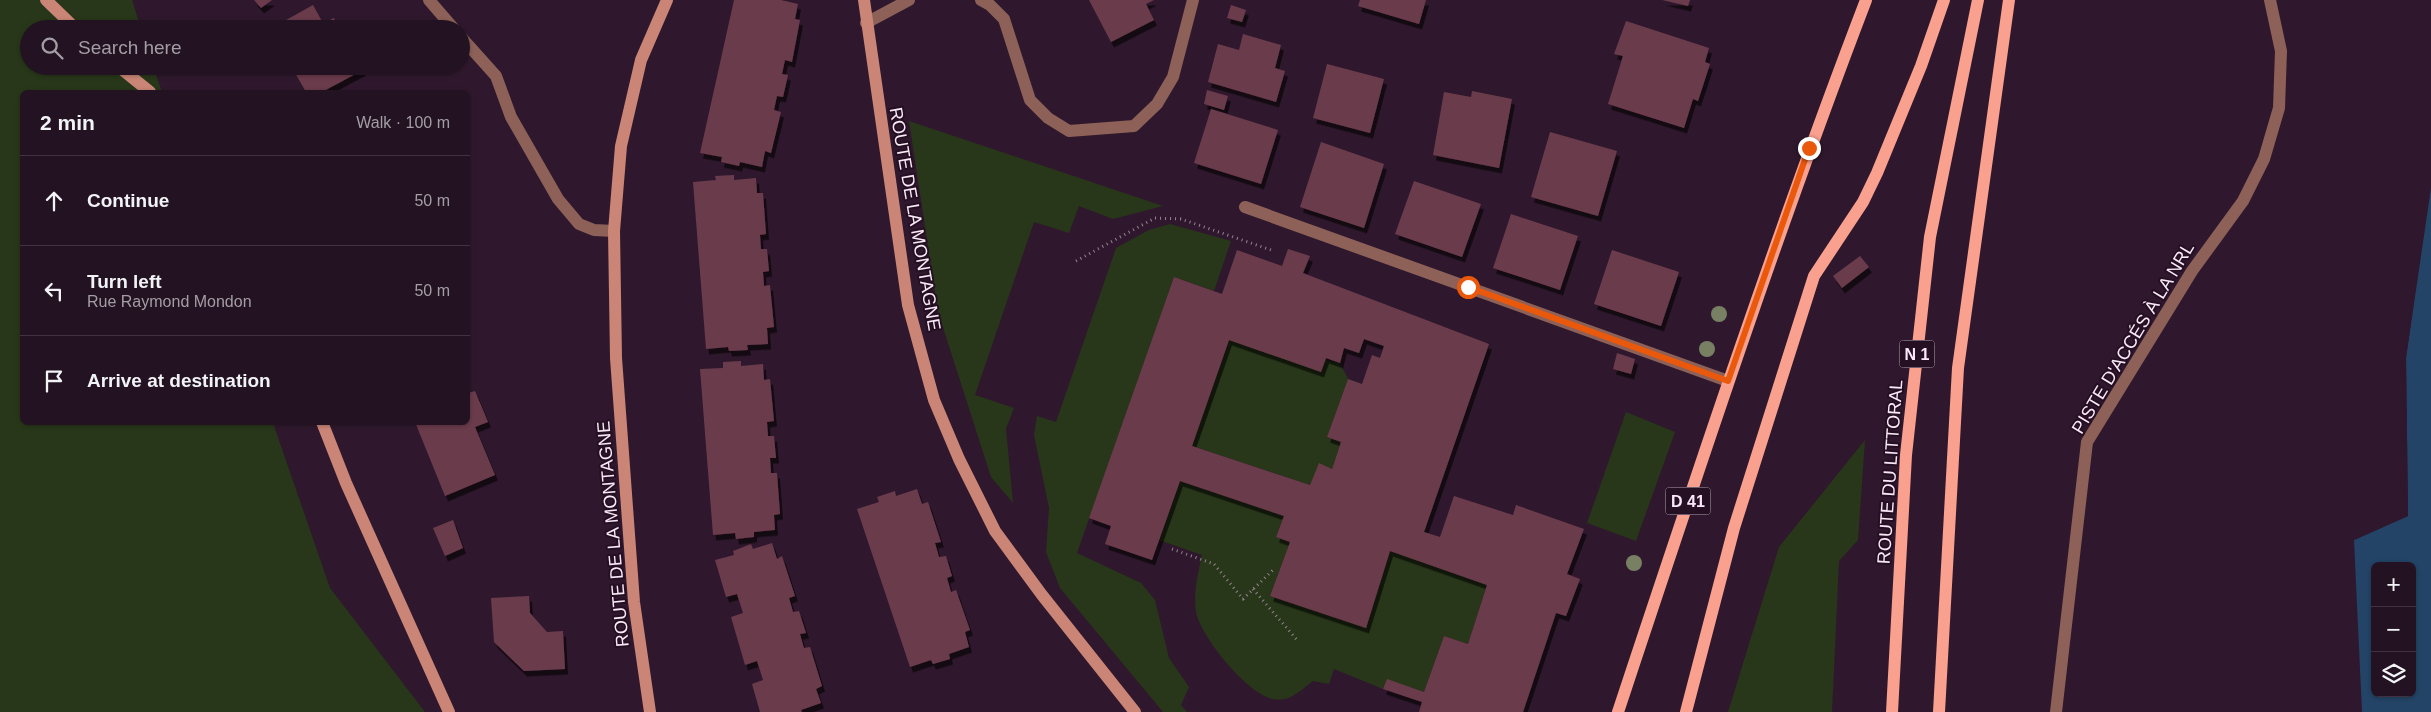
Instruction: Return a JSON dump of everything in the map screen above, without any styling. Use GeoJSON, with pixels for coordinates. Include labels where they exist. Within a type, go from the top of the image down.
{"type":"FeatureCollection","features":[{"type":"Feature","properties":{"kind":"main road"},"geometry":{"type":"LineString","coordinates":[[46,0],[67,20]]}},
{"type":"Feature","properties":{"kind":"main road","name":"ROUTE DE LA MONTAGNE"},"geometry":{"type":"LineString","coordinates":[[650,712],[634,602],[617,368],[614,231],[621,146],[641,60],[667,0]]}},
{"type":"Feature","properties":{"kind":"main road","name":"ROUTE DE LA MONTAGNE"},"geometry":{"type":"LineString","coordinates":[[864,0],[908,305],[934,400],[959,459],[995,531],[1042,595],[1135,712]]}},
{"type":"Feature","properties":{"kind":"main road","name":"D 41"},"geometry":{"type":"LineString","coordinates":[[1618,712],[1728,381],[1809,148],[1866,0]]}},
{"type":"Feature","properties":{"kind":"main road"},"geometry":{"type":"LineString","coordinates":[[1686,712],[1734,528],[1814,276],[1863,202],[1877,173],[1944,0]]}},
{"type":"Feature","properties":{"kind":"main road","name":"ROUTE DU LITTORAL"},"geometry":{"type":"LineString","coordinates":[[1892,712],[1906,455],[1930,237],[1978,0]]}},
{"type":"Feature","properties":{"kind":"main road","name":"N 1"},"geometry":{"type":"LineString","coordinates":[[1939,712],[1958,368],[2009,0]]}},
{"type":"Feature","properties":{"kind":"main road"},"geometry":{"type":"LineString","coordinates":[[129,75],[148,90]]}},
{"type":"Feature","properties":{"kind":"main road"},"geometry":{"type":"LineString","coordinates":[[323,425],[346,483],[450,712]]}},
{"type":"Feature","properties":{"kind":"street"},"geometry":{"type":"LineString","coordinates":[[429,0],[446,20]]}},
{"type":"Feature","properties":{"kind":"street"},"geometry":{"type":"LineString","coordinates":[[866,23],[909,0]]}},
{"type":"Feature","properties":{"kind":"street"},"geometry":{"type":"LineString","coordinates":[[981,0],[990,4],[1004,19],[1030,100],[1048,118],[1070,131],[1134,126],[1158,104],[1173,76],[1192,0]]}},
{"type":"Feature","properties":{"kind":"street","name":"PISTE D'ACCÉS À LA NRL"},"geometry":{"type":"LineString","coordinates":[[2056,712],[2087,442],[2192,271],[2244,201],[2264,159],[2279,108],[2281,51],[2270,0]]}},
{"type":"Feature","properties":{"kind":"street"},"geometry":{"type":"LineString","coordinates":[[470,47],[496,76],[511,117],[558,199],[579,224],[594,230],[614,231]]}},
{"type":"Feature","properties":{"kind":"street"},"geometry":{"type":"LineString","coordinates":[[1245,207],[1728,381]]}},
{"type":"Feature","properties":{"kind":"path"},"geometry":{"type":"LineString","coordinates":[[1076,261],[1155,218],[1181,220],[1271,250]]}},
{"type":"Feature","properties":{"kind":"path"},"geometry":{"type":"LineString","coordinates":[[1172,549],[1214,564],[1243,599],[1274,569]]}},
{"type":"Feature","properties":{"kind":"path"},"geometry":{"type":"LineString","coordinates":[[1253,589],[1298,641]]}},
{"type":"Feature","properties":{"kind":"green space"},"geometry":{"type":"Polygon","coordinates":[[[0,0],[132,0],[138,20],[20,20],[20,75],[156,75],[161,90],[20,90],[20,425],[274,425],[330,588],[425,712],[0,712],[0,0]]]}},
{"type":"Feature","properties":{"kind":"green space"},"geometry":{"type":"Polygon","coordinates":[[[909,121],[1163,206],[1113,219],[1079,206],[1069,233],[1034,222],[975,395],[1014,408],[1006,429],[1013,503],[991,477],[938,312],[909,121]]]}},
{"type":"Feature","properties":{"kind":"green space"},"geometry":{"type":"Polygon","coordinates":[[[1170,224],[1231,241],[1214,291],[1174,277],[1077,553],[1141,583],[1155,600],[1169,658],[1189,687],[1181,705],[1187,712],[1163,712],[1060,588],[1046,552],[1049,508],[1034,435],[1037,416],[1056,422],[1116,248],[1149,230],[1170,224]]]}},
{"type":"Feature","properties":{"kind":"green space"},"geometry":{"type":"Polygon","coordinates":[[[1229,340],[1340,363],[1348,379],[1327,437],[1341,442],[1332,469],[1319,464],[1310,485],[1192,446],[1229,340]]]}},
{"type":"Feature","properties":{"kind":"green space"},"geometry":{"type":"Polygon","coordinates":[[[1626,412],[1675,432],[1636,541],[1587,523],[1626,412]]]}},
{"type":"Feature","properties":{"kind":"green space"},"geometry":{"type":"Polygon","coordinates":[[[1865,440],[1858,540],[1839,561],[1832,712],[1728,712],[1779,547],[1865,440]]]}},
{"type":"Feature","properties":{"kind":"green space"},"geometry":{"type":"Polygon","coordinates":[[[1180,481],[1284,516],[1276,537],[1290,542],[1270,596],[1366,627],[1390,551],[1487,585],[1468,644],[1444,636],[1424,692],[1387,680],[1383,689],[1334,669],[1329,684],[1313,681],[1294,695],[1279,700],[1262,695],[1251,687],[1227,663],[1206,635],[1200,623],[1196,612],[1195,597],[1202,555],[1159,540],[1180,481]]]}},
{"type":"Feature","properties":{"kind":"water"},"geometry":{"type":"Polygon","coordinates":[[[2431,188],[2431,712],[2348,712],[2354,540],[2408,516],[2406,358],[2431,188]]]}},
{"type":"Feature","properties":{"kind":"pier"},"geometry":{"type":"Polygon","coordinates":[[[2419,250],[2421,250],[2406,358],[2408,516],[2354,540],[2362,712],[2345,712],[2352,539],[2405,514],[2403,358],[2419,250]]]}},
{"type":"Feature","properties":{"kind":"building"},"geometry":{"type":"Polygon","coordinates":[[[254,0],[272,0],[261,8],[254,0]]]}},
{"type":"Feature","properties":{"kind":"building"},"geometry":{"type":"Polygon","coordinates":[[[734,0],[781,0],[798,4],[795,19],[800,20],[792,62],[785,60],[782,74],[788,75],[783,97],[777,96],[774,110],[781,112],[771,153],[765,151],[762,167],[740,162],[739,166],[721,162],[722,157],[700,153],[734,0]]]}},
{"type":"Feature","properties":{"kind":"building"},"geometry":{"type":"Polygon","coordinates":[[[1089,0],[1154,0],[1146,4],[1154,20],[1111,42],[1089,0]]]}},
{"type":"Feature","properties":{"kind":"building"},"geometry":{"type":"Polygon","coordinates":[[[1360,0],[1426,0],[1419,24],[1358,6],[1360,0]]]}},
{"type":"Feature","properties":{"kind":"building"},"geometry":{"type":"Polygon","coordinates":[[[1662,0],[1690,0],[1688,6],[1662,0]]]}},
{"type":"Feature","properties":{"kind":"building"},"geometry":{"type":"Polygon","coordinates":[[[313,5],[321,20],[286,20],[313,5]]]}},
{"type":"Feature","properties":{"kind":"building"},"geometry":{"type":"Polygon","coordinates":[[[1231,5],[1246,10],[1242,22],[1227,18],[1231,5]]]}},
{"type":"Feature","properties":{"kind":"building"},"geometry":{"type":"Polygon","coordinates":[[[1626,21],[1709,48],[1705,62],[1710,64],[1698,101],[1693,99],[1684,128],[1608,104],[1623,56],[1614,54],[1626,21]]]}},
{"type":"Feature","properties":{"kind":"building"},"geometry":{"type":"Polygon","coordinates":[[[1243,34],[1281,45],[1275,68],[1285,71],[1276,102],[1208,82],[1218,44],[1239,50],[1243,34]]]}},
{"type":"Feature","properties":{"kind":"building"},"geometry":{"type":"Polygon","coordinates":[[[1327,64],[1384,79],[1370,133],[1313,118],[1327,64]]]}},
{"type":"Feature","properties":{"kind":"building"},"geometry":{"type":"Polygon","coordinates":[[[296,75],[354,75],[326,90],[305,90],[296,75]]]}},
{"type":"Feature","properties":{"kind":"building"},"geometry":{"type":"Polygon","coordinates":[[[1207,90],[1228,96],[1224,110],[1204,104],[1207,90]]]}},
{"type":"Feature","properties":{"kind":"building"},"geometry":{"type":"Polygon","coordinates":[[[1472,91],[1512,99],[1499,168],[1433,155],[1444,92],[1471,97],[1472,91]]]}},
{"type":"Feature","properties":{"kind":"building"},"geometry":{"type":"Polygon","coordinates":[[[1211,109],[1278,130],[1261,184],[1194,163],[1211,109]]]}},
{"type":"Feature","properties":{"kind":"building"},"geometry":{"type":"Polygon","coordinates":[[[1550,132],[1617,151],[1598,216],[1531,197],[1550,132]]]}},
{"type":"Feature","properties":{"kind":"building"},"geometry":{"type":"Polygon","coordinates":[[[1321,142],[1384,164],[1364,228],[1300,207],[1321,142]]]}},
{"type":"Feature","properties":{"kind":"building"},"geometry":{"type":"Polygon","coordinates":[[[734,175],[734,180],[756,178],[757,193],[763,193],[766,234],[760,235],[761,249],[767,249],[769,271],[763,272],[764,286],[770,285],[774,327],[767,328],[768,344],[747,345],[748,350],[729,351],[728,347],[706,349],[693,182],[716,180],[715,176],[734,175]]]}},
{"type":"Feature","properties":{"kind":"building"},"geometry":{"type":"Polygon","coordinates":[[[1414,181],[1481,204],[1462,257],[1395,234],[1414,181]]]}},
{"type":"Feature","properties":{"kind":"building"},"geometry":{"type":"Polygon","coordinates":[[[1511,214],[1578,236],[1560,290],[1493,268],[1511,214]]]}},
{"type":"Feature","properties":{"kind":"building"},"geometry":{"type":"Polygon","coordinates":[[[1288,249],[1310,256],[1303,273],[1489,344],[1424,532],[1440,537],[1454,496],[1513,515],[1516,505],[1584,529],[1567,574],[1580,579],[1566,616],[1556,613],[1523,712],[1419,712],[1422,702],[1383,689],[1387,679],[1424,692],[1444,636],[1468,644],[1487,585],[1390,551],[1366,628],[1270,596],[1290,542],[1276,537],[1284,516],[1180,481],[1152,560],[1105,544],[1111,526],[1089,518],[1174,277],[1222,294],[1237,250],[1282,266],[1288,249]],[[1364,339],[1359,353],[1344,348],[1340,363],[1326,358],[1321,372],[1229,340],[1192,446],[1310,485],[1319,463],[1332,469],[1341,442],[1327,437],[1348,379],[1362,384],[1372,355],[1380,358],[1384,346],[1364,339]]]}},
{"type":"Feature","properties":{"kind":"building"},"geometry":{"type":"Polygon","coordinates":[[[1612,250],[1679,272],[1661,326],[1594,304],[1612,250]]]}},
{"type":"Feature","properties":{"kind":"building"},"geometry":{"type":"Polygon","coordinates":[[[1860,256],[1869,267],[1842,288],[1833,276],[1860,256]]]}},
{"type":"Feature","properties":{"kind":"building"},"geometry":{"type":"Polygon","coordinates":[[[1617,353],[1635,359],[1631,374],[1613,369],[1617,353]]]}},
{"type":"Feature","properties":{"kind":"building"},"geometry":{"type":"Polygon","coordinates":[[[741,361],[741,366],[763,364],[764,380],[770,379],[774,421],[767,422],[768,436],[774,436],[776,458],[770,458],[771,473],[777,473],[780,514],[774,515],[775,530],[754,532],[754,537],[736,539],[735,533],[713,535],[700,369],[723,368],[723,362],[741,361]]]}},
{"type":"Feature","properties":{"kind":"building"},"geometry":{"type":"Polygon","coordinates":[[[475,391],[488,422],[475,427],[495,475],[445,496],[416,425],[470,425],[470,392],[475,391]]]}},
{"type":"Feature","properties":{"kind":"building"},"geometry":{"type":"Polygon","coordinates":[[[917,489],[922,504],[928,502],[941,542],[935,543],[939,557],[946,556],[952,576],[947,578],[951,592],[956,590],[970,630],[965,632],[969,647],[949,654],[950,659],[933,664],[931,660],[910,667],[857,509],[879,502],[877,497],[895,491],[896,496],[917,489]]]}},
{"type":"Feature","properties":{"kind":"building"},"geometry":{"type":"Polygon","coordinates":[[[453,520],[463,548],[445,556],[433,528],[453,520]]]}},
{"type":"Feature","properties":{"kind":"building"},"geometry":{"type":"Polygon","coordinates":[[[772,543],[777,559],[782,556],[795,596],[789,598],[793,612],[799,611],[806,633],[800,634],[804,648],[810,647],[822,686],[816,689],[821,703],[801,710],[802,712],[760,712],[752,684],[763,680],[757,661],[745,665],[731,617],[743,613],[737,594],[726,597],[715,560],[734,555],[733,551],[751,544],[753,549],[772,543]]]}},
{"type":"Feature","properties":{"kind":"building"},"geometry":{"type":"Polygon","coordinates":[[[529,596],[530,613],[547,632],[563,631],[565,669],[524,671],[494,642],[491,598],[529,596]]]}},
{"type":"Feature","properties":{"kind":"route"},"geometry":{"type":"LineString","coordinates":[[1468,287],[1728,381],[1761,291],[1809,148]]}}]}
